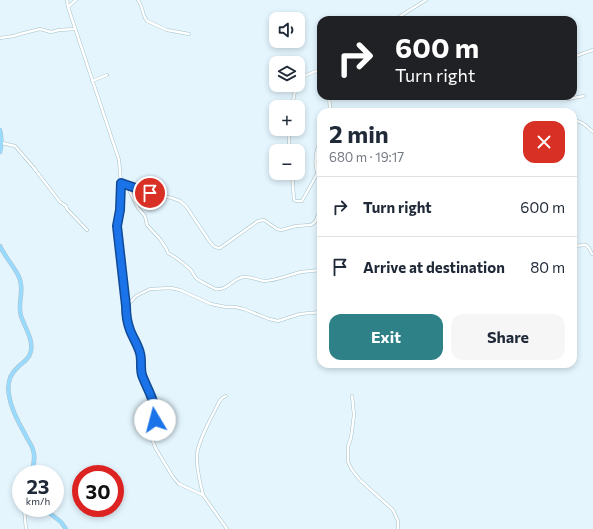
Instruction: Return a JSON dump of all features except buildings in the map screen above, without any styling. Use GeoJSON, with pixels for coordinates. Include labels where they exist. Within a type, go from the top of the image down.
{"type":"FeatureCollection","features":[{"type":"Feature","properties":{"kind":"main road"},"geometry":{"type":"LineString","coordinates":[[0,130],[2,137],[0,152]]}},
{"type":"Feature","properties":{"kind":"main road"},"geometry":{"type":"LineString","coordinates":[[0,246],[19,277],[21,283],[21,316],[31,342],[31,353],[9,378],[8,394],[18,422],[33,450],[34,465]]}},
{"type":"Feature","properties":{"kind":"main road"},"geometry":{"type":"LineString","coordinates":[[55,517],[61,522],[66,529]]}},
{"type":"Feature","properties":{"kind":"street"},"geometry":{"type":"LineString","coordinates":[[67,0],[75,29],[119,160],[121,183],[120,210],[117,226],[126,316],[129,329],[138,347],[142,375],[156,412],[152,439],[156,449],[179,484],[203,495]]}},
{"type":"Feature","properties":{"kind":"street"},"geometry":{"type":"LineString","coordinates":[[68,6],[76,0]]}},
{"type":"Feature","properties":{"kind":"street"},"geometry":{"type":"LineString","coordinates":[[138,0],[141,3],[145,19],[147,21],[167,30],[189,34]]}},
{"type":"Feature","properties":{"kind":"street"},"geometry":{"type":"LineString","coordinates":[[400,16],[426,0]]}},
{"type":"Feature","properties":{"kind":"street"},"geometry":{"type":"LineString","coordinates":[[0,38],[40,29],[51,32],[75,29]]}},
{"type":"Feature","properties":{"kind":"street"},"geometry":{"type":"LineString","coordinates":[[577,56],[593,50]]}},
{"type":"Feature","properties":{"kind":"street"},"geometry":{"type":"LineString","coordinates":[[305,76],[317,71]]}},
{"type":"Feature","properties":{"kind":"street"},"geometry":{"type":"LineString","coordinates":[[92,81],[107,75]]}},
{"type":"Feature","properties":{"kind":"street"},"geometry":{"type":"LineString","coordinates":[[577,97],[584,96]]}},
{"type":"Feature","properties":{"kind":"street"},"geometry":{"type":"LineString","coordinates":[[577,120],[593,132]]}},
{"type":"Feature","properties":{"kind":"street"},"geometry":{"type":"LineString","coordinates":[[2,143],[15,146],[20,151],[60,202],[66,206],[67,209],[87,230]]}},
{"type":"Feature","properties":{"kind":"street"},"geometry":{"type":"LineString","coordinates":[[293,180],[294,200],[298,202],[302,201],[317,174],[317,151]]}},
{"type":"Feature","properties":{"kind":"street"},"geometry":{"type":"LineString","coordinates":[[121,183],[180,201],[186,206],[210,242],[216,248],[220,248],[258,221],[264,220],[280,230],[296,226],[311,225],[317,218]]}},
{"type":"Feature","properties":{"kind":"street"},"geometry":{"type":"LineString","coordinates":[[131,187],[130,193],[144,216],[147,225],[160,239],[168,253],[177,258],[197,279],[211,287],[216,289],[226,288],[237,279],[243,277],[264,281],[298,273],[317,271]]}},
{"type":"Feature","properties":{"kind":"street"},"geometry":{"type":"LineString","coordinates":[[577,246],[586,245],[592,254]]}},
{"type":"Feature","properties":{"kind":"street"},"geometry":{"type":"LineString","coordinates":[[126,307],[136,296],[150,289],[171,288],[180,290],[211,304],[244,309],[278,321],[300,314],[317,312]]}},
{"type":"Feature","properties":{"kind":"street"},"geometry":{"type":"LineString","coordinates":[[226,396],[219,402],[202,439],[197,453],[197,463],[203,495],[227,529]]}},
{"type":"Feature","properties":{"kind":"street"},"geometry":{"type":"LineString","coordinates":[[352,396],[354,415],[351,438],[348,446],[348,462],[360,480],[393,510],[398,521],[398,529]]}},
{"type":"Feature","properties":{"kind":"street"},"geometry":{"type":"LineString","coordinates":[[25,517],[26,529]]}},
{"type":"Feature","properties":{"kind":"route"},"geometry":{"type":"LineString","coordinates":[[150,193],[121,183],[120,210],[117,226],[126,316],[129,329],[138,347],[142,375],[156,412],[155,420]]}}]}
